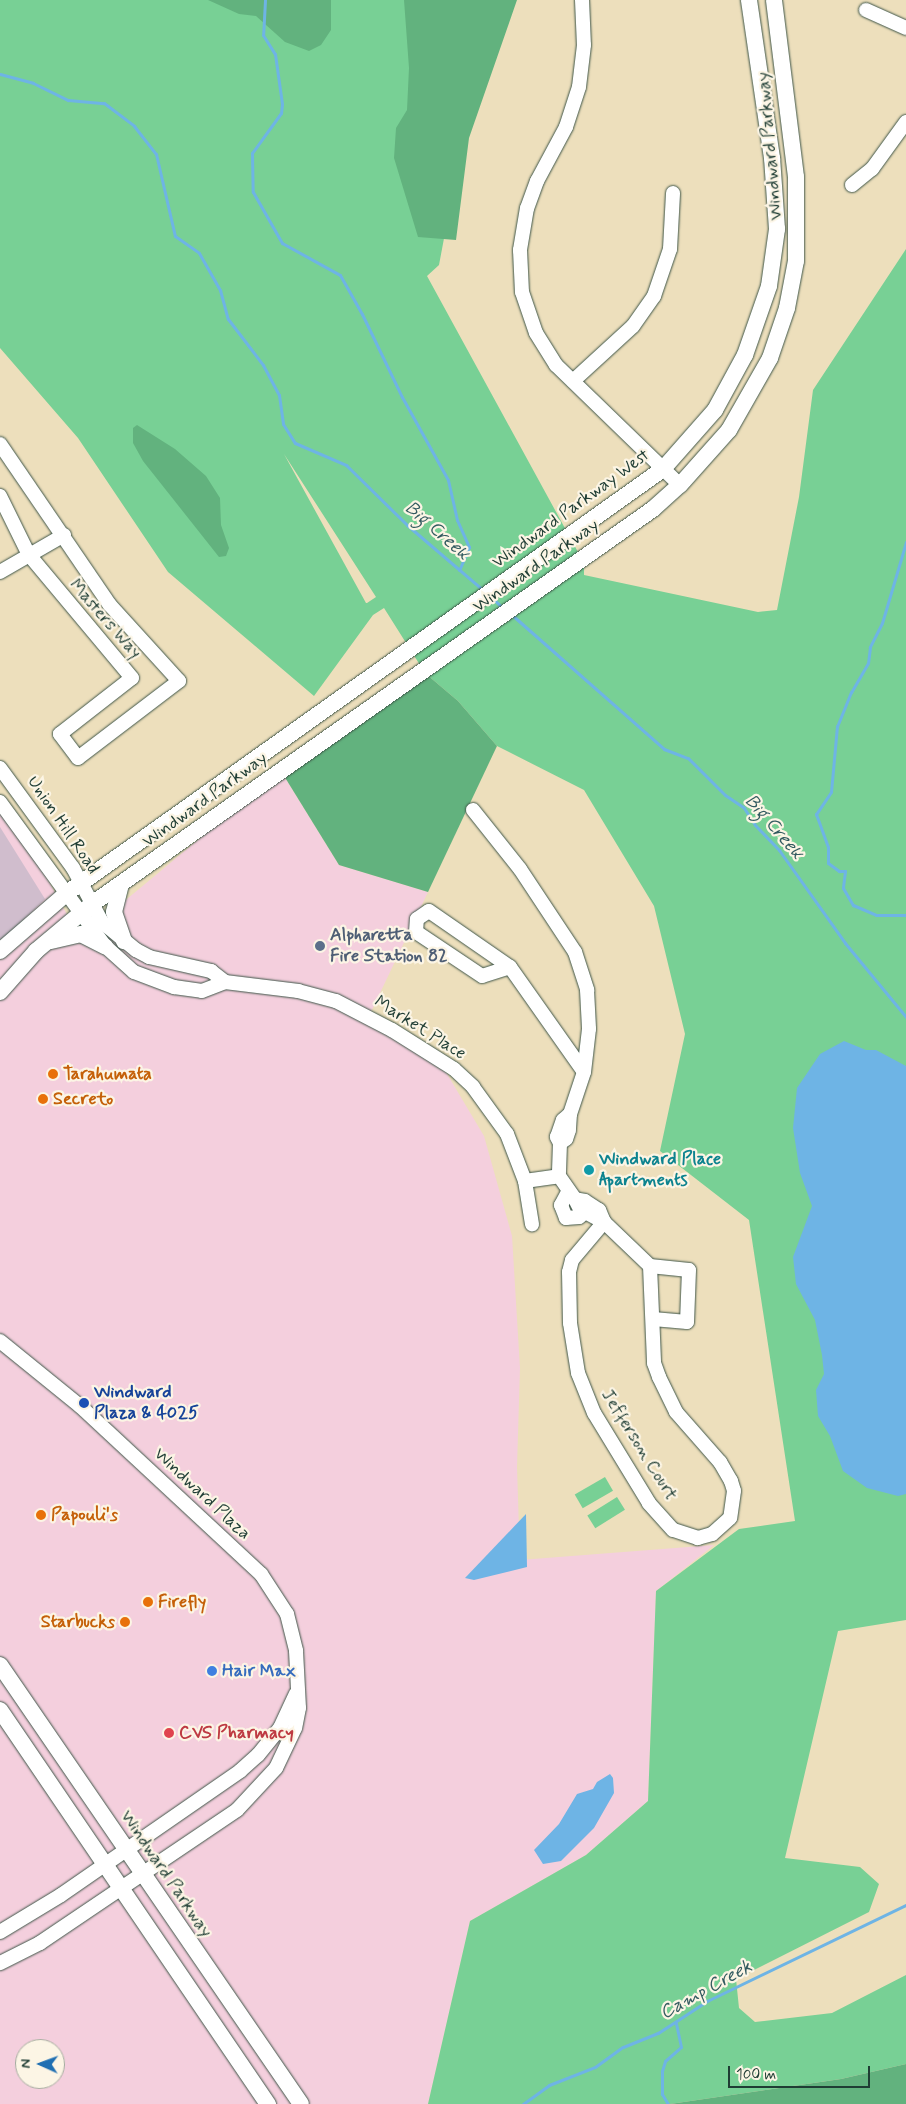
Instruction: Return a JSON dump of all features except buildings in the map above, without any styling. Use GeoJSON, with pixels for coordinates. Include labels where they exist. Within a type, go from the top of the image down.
{"type":"FeatureCollection","features":[{"type":"Feature","properties":{"kind":"main road","name":"Windward Parkway West"},"geometry":{"type":"LineString","coordinates":[[460,614],[663,468],[715,410],[745,355],[769,286],[777,229],[773,167],[749,0]]}},
{"type":"Feature","properties":{"kind":"main road","name":"Windward Parkway"},"geometry":{"type":"LineString","coordinates":[[0,992],[46,942],[87,909],[652,509],[680,485],[729,430],[748,400],[770,358],[790,289],[798,213],[774,0]]}},
{"type":"Feature","properties":{"kind":"main road","name":"Windward Parkway"},"geometry":{"type":"LineString","coordinates":[[0,951],[67,893],[460,614]]}},
{"type":"Feature","properties":{"kind":"main road"},"geometry":{"type":"LineString","coordinates":[[121,884],[114,912],[124,941]]}},
{"type":"Feature","properties":{"kind":"main road"},"geometry":{"type":"LineString","coordinates":[[46,942],[81,934],[90,936],[105,946]]}},
{"type":"Feature","properties":{"kind":"main road","name":"Windward Parkway"},"geometry":{"type":"LineString","coordinates":[[0,1665],[300,2104]]}},
{"type":"Feature","properties":{"kind":"main road"},"geometry":{"type":"LineString","coordinates":[[0,1710],[106,1863],[268,2104]]}},
{"type":"Feature","properties":{"kind":"street"},"geometry":{"type":"LineString","coordinates":[[582,0],[584,45],[579,87],[564,134],[532,194],[520,264],[524,299],[536,333],[556,365],[680,485]]}},
{"type":"Feature","properties":{"kind":"street"},"geometry":{"type":"LineString","coordinates":[[866,10],[906,28]]}},
{"type":"Feature","properties":{"kind":"street"},"geometry":{"type":"LineString","coordinates":[[852,186],[872,169],[906,122]]}},
{"type":"Feature","properties":{"kind":"street"},"geometry":{"type":"LineString","coordinates":[[573,381],[632,326],[654,296],[670,249],[673,193]]}},
{"type":"Feature","properties":{"kind":"street"},"geometry":{"type":"LineString","coordinates":[[0,444],[64,535],[0,572]]}},
{"type":"Feature","properties":{"kind":"street","name":"Masters Way"},"geometry":{"type":"LineString","coordinates":[[0,496],[29,555],[132,678],[60,734],[78,758],[179,682],[109,604],[64,535]]}},
{"type":"Feature","properties":{"kind":"street","name":"Union Hill Road"},"geometry":{"type":"LineString","coordinates":[[0,768],[81,884],[87,909]]}},
{"type":"Feature","properties":{"kind":"street","name":"Union Hill Road"},"geometry":{"type":"LineString","coordinates":[[0,802],[67,893],[87,909]]}},
{"type":"Feature","properties":{"kind":"street"},"geometry":{"type":"LineString","coordinates":[[473,810],[520,869],[575,952],[587,990],[589,1029],[584,1072],[565,1128],[557,1136],[560,1143],[559,1176],[571,1195],[604,1222],[650,1266],[689,1270],[687,1322],[653,1319]]}},
{"type":"Feature","properties":{"kind":"street","name":"Market Place"},"geometry":{"type":"LineString","coordinates":[[87,909],[124,941],[149,957],[211,971],[225,982]]}},
{"type":"Feature","properties":{"kind":"street","name":"Market Place"},"geometry":{"type":"LineString","coordinates":[[87,909],[105,946],[134,972],[156,982],[202,990],[225,982],[298,991],[336,1001],[427,1050],[454,1069],[493,1113],[507,1134],[524,1182],[532,1224]]}},
{"type":"Feature","properties":{"kind":"street"},"geometry":{"type":"LineString","coordinates":[[510,966],[482,976],[416,932],[417,919],[428,911],[510,966],[584,1072]]}},
{"type":"Feature","properties":{"kind":"street"},"geometry":{"type":"LineString","coordinates":[[524,1182],[559,1176]]}},
{"type":"Feature","properties":{"kind":"street"},"geometry":{"type":"LineString","coordinates":[[571,1195],[561,1205],[563,1215],[574,1219],[589,1209]]}},
{"type":"Feature","properties":{"kind":"street","name":"Jefferson Court"},"geometry":{"type":"LineString","coordinates":[[604,1222],[572,1260],[569,1272],[570,1323],[578,1373],[598,1419],[649,1503],[673,1530],[698,1538],[712,1534],[730,1518],[734,1491],[720,1462],[668,1400],[654,1363],[650,1266]]}},
{"type":"Feature","properties":{"kind":"street","name":"Windward Plaza"},"geometry":{"type":"LineString","coordinates":[[0,1342],[24,1359],[261,1574],[287,1614],[296,1651],[298,1688],[295,1728],[270,1776],[237,1810],[40,1943],[0,1963]]}},
{"type":"Feature","properties":{"kind":"street","name":"Windward Plaza"},"geometry":{"type":"LineString","coordinates":[[0,1352],[24,1359]]}},
{"type":"Feature","properties":{"kind":"street","name":"Windward Plaza"},"geometry":{"type":"LineString","coordinates":[[0,1932],[106,1863],[240,1771],[258,1755],[280,1728],[298,1688]]}},
{"type":"Feature","properties":{"kind":"shaded area"},"geometry":{"type":"Polygon","coordinates":[[[281,771],[339,865],[428,892],[371,1012],[431,1047],[484,1136],[512,1236],[520,1368],[517,1467],[520,1560],[714,1545],[656,1591],[648,1801],[586,1855],[470,1921],[428,2104],[0,2104],[0,809],[48,880],[80,938],[281,771]]]}},
{"type":"Feature","properties":{"kind":"shaded area"},"geometry":{"type":"Polygon","coordinates":[[[0,827],[45,899],[0,942],[0,827]]]}},
{"type":"Feature","properties":{"kind":"green space"},"geometry":{"type":"Polygon","coordinates":[[[0,0],[464,0],[452,196],[439,265],[427,276],[584,563],[584,575],[758,612],[777,610],[799,497],[813,390],[906,249],[906,1620],[838,1631],[785,1858],[860,1867],[879,1884],[869,1912],[736,1979],[739,2008],[755,2022],[832,2013],[906,1975],[906,2064],[841,2079],[670,2104],[428,2104],[470,1921],[586,1855],[648,1801],[656,1591],[739,1529],[795,1521],[749,1220],[660,1151],[685,1034],[654,906],[584,790],[497,746],[458,701],[425,673],[384,608],[373,615],[314,696],[168,572],[78,438],[0,348],[0,0]],[[284,454],[366,603],[376,597],[284,454]]]}},
{"type":"Feature","properties":{"kind":"green space"},"geometry":{"type":"Polygon","coordinates":[[[208,0],[331,0],[331,30],[321,45],[309,51],[285,42],[256,16],[239,14],[208,0]]]}},
{"type":"Feature","properties":{"kind":"green space"},"geometry":{"type":"Polygon","coordinates":[[[404,0],[517,0],[469,138],[456,240],[418,237],[394,158],[396,128],[407,110],[409,68],[404,0]]]}},
{"type":"Feature","properties":{"kind":"green space"},"geometry":{"type":"Polygon","coordinates":[[[137,425],[175,449],[206,476],[220,498],[221,525],[229,548],[226,556],[219,557],[143,461],[133,443],[133,428],[137,425]]]}},
{"type":"Feature","properties":{"kind":"green space"},"geometry":{"type":"Polygon","coordinates":[[[425,673],[458,701],[497,746],[428,892],[339,865],[281,771],[425,673]]]}},
{"type":"Feature","properties":{"kind":"green space"},"geometry":{"type":"Polygon","coordinates":[[[605,1477],[613,1491],[583,1508],[575,1494],[605,1477]]]}},
{"type":"Feature","properties":{"kind":"green space"},"geometry":{"type":"Polygon","coordinates":[[[617,1497],[625,1510],[595,1528],[587,1516],[617,1497]]]}},
{"type":"Feature","properties":{"kind":"green space"},"geometry":{"type":"Polygon","coordinates":[[[906,2064],[906,2104],[670,2104],[841,2079],[906,2064]]]}},
{"type":"Feature","properties":{"kind":"water"},"geometry":{"type":"Polygon","coordinates":[[[844,1041],[866,1050],[876,1050],[906,1066],[906,1494],[898,1496],[867,1488],[843,1471],[830,1436],[818,1416],[816,1390],[824,1374],[822,1355],[815,1320],[796,1284],[793,1257],[812,1206],[800,1173],[793,1128],[797,1088],[820,1054],[844,1041]]]}},
{"type":"Feature","properties":{"kind":"water"},"geometry":{"type":"Polygon","coordinates":[[[526,1514],[527,1567],[474,1580],[465,1578],[526,1514]]]}},
{"type":"Feature","properties":{"kind":"water"},"geometry":{"type":"Polygon","coordinates":[[[610,1774],[613,1778],[614,1793],[594,1828],[561,1861],[543,1864],[534,1850],[559,1824],[577,1794],[593,1789],[597,1782],[610,1774]]]}},
{"type":"Feature","properties":{"kind":"waterway"},"geometry":{"type":"LineString","coordinates":[[265,0],[263,35],[275,54],[282,104],[281,113],[252,153],[253,192],[282,243],[340,275],[362,314],[402,397],[448,480],[457,520],[469,547],[459,570]]}},
{"type":"Feature","properties":{"kind":"waterway","name":"Big Creek"},"geometry":{"type":"LineString","coordinates":[[0,74],[33,83],[68,100],[104,103],[134,126],[156,154],[175,236],[199,253],[220,290],[228,319],[263,365],[279,395],[283,424],[295,443],[346,465],[407,525],[484,591]]}},
{"type":"Feature","properties":{"kind":"waterway"},"geometry":{"type":"LineString","coordinates":[[906,542],[882,623],[870,647],[868,663],[851,692],[837,726],[831,792],[816,814],[828,847],[828,863],[839,871],[845,871],[843,888],[853,905],[876,915],[906,915]]}},
{"type":"Feature","properties":{"kind":"waterway","name":"Big Creek"},"geometry":{"type":"LineString","coordinates":[[491,597],[503,608]]}},
{"type":"Feature","properties":{"kind":"waterway","name":"Big Creek"},"geometry":{"type":"LineString","coordinates":[[512,615],[664,749],[688,758],[725,795],[744,808],[755,825],[779,850],[845,943],[906,1017]]}},
{"type":"Feature","properties":{"kind":"waterway","name":"Camp Creek"},"geometry":{"type":"LineString","coordinates":[[523,2104],[549,2085],[595,2067],[623,2047],[658,2033],[707,2001],[906,1905]]}},
{"type":"Feature","properties":{"kind":"waterway"},"geometry":{"type":"LineString","coordinates":[[668,2104],[662,2094],[662,2071],[665,2061],[681,2047],[676,2023]]}},
{"type":"Feature","properties":{"kind":"place","name":"Alpharetta Fire Station 82"},"geometry":{"type":"Point","coordinates":[320,946]}},
{"type":"Feature","properties":{"kind":"place","name":"Tarahumata"},"geometry":{"type":"Point","coordinates":[53,1074]}},
{"type":"Feature","properties":{"kind":"place","name":"Secreto"},"geometry":{"type":"Point","coordinates":[43,1099]}},
{"type":"Feature","properties":{"kind":"place","name":"Windward Place Apartments"},"geometry":{"type":"Point","coordinates":[589,1170]}},
{"type":"Feature","properties":{"kind":"place","name":"Windward Plaza & 4025"},"geometry":{"type":"Point","coordinates":[84,1403]}},
{"type":"Feature","properties":{"kind":"place","name":"Papouli's"},"geometry":{"type":"Point","coordinates":[41,1515]}},
{"type":"Feature","properties":{"kind":"place","name":"Firefly"},"geometry":{"type":"Point","coordinates":[148,1602]}},
{"type":"Feature","properties":{"kind":"place","name":"Starbucks"},"geometry":{"type":"Point","coordinates":[125,1622]}},
{"type":"Feature","properties":{"kind":"place","name":"Hair Max"},"geometry":{"type":"Point","coordinates":[212,1671]}},
{"type":"Feature","properties":{"kind":"place","name":"CVS Pharmacy"},"geometry":{"type":"Point","coordinates":[169,1733]}}]}
